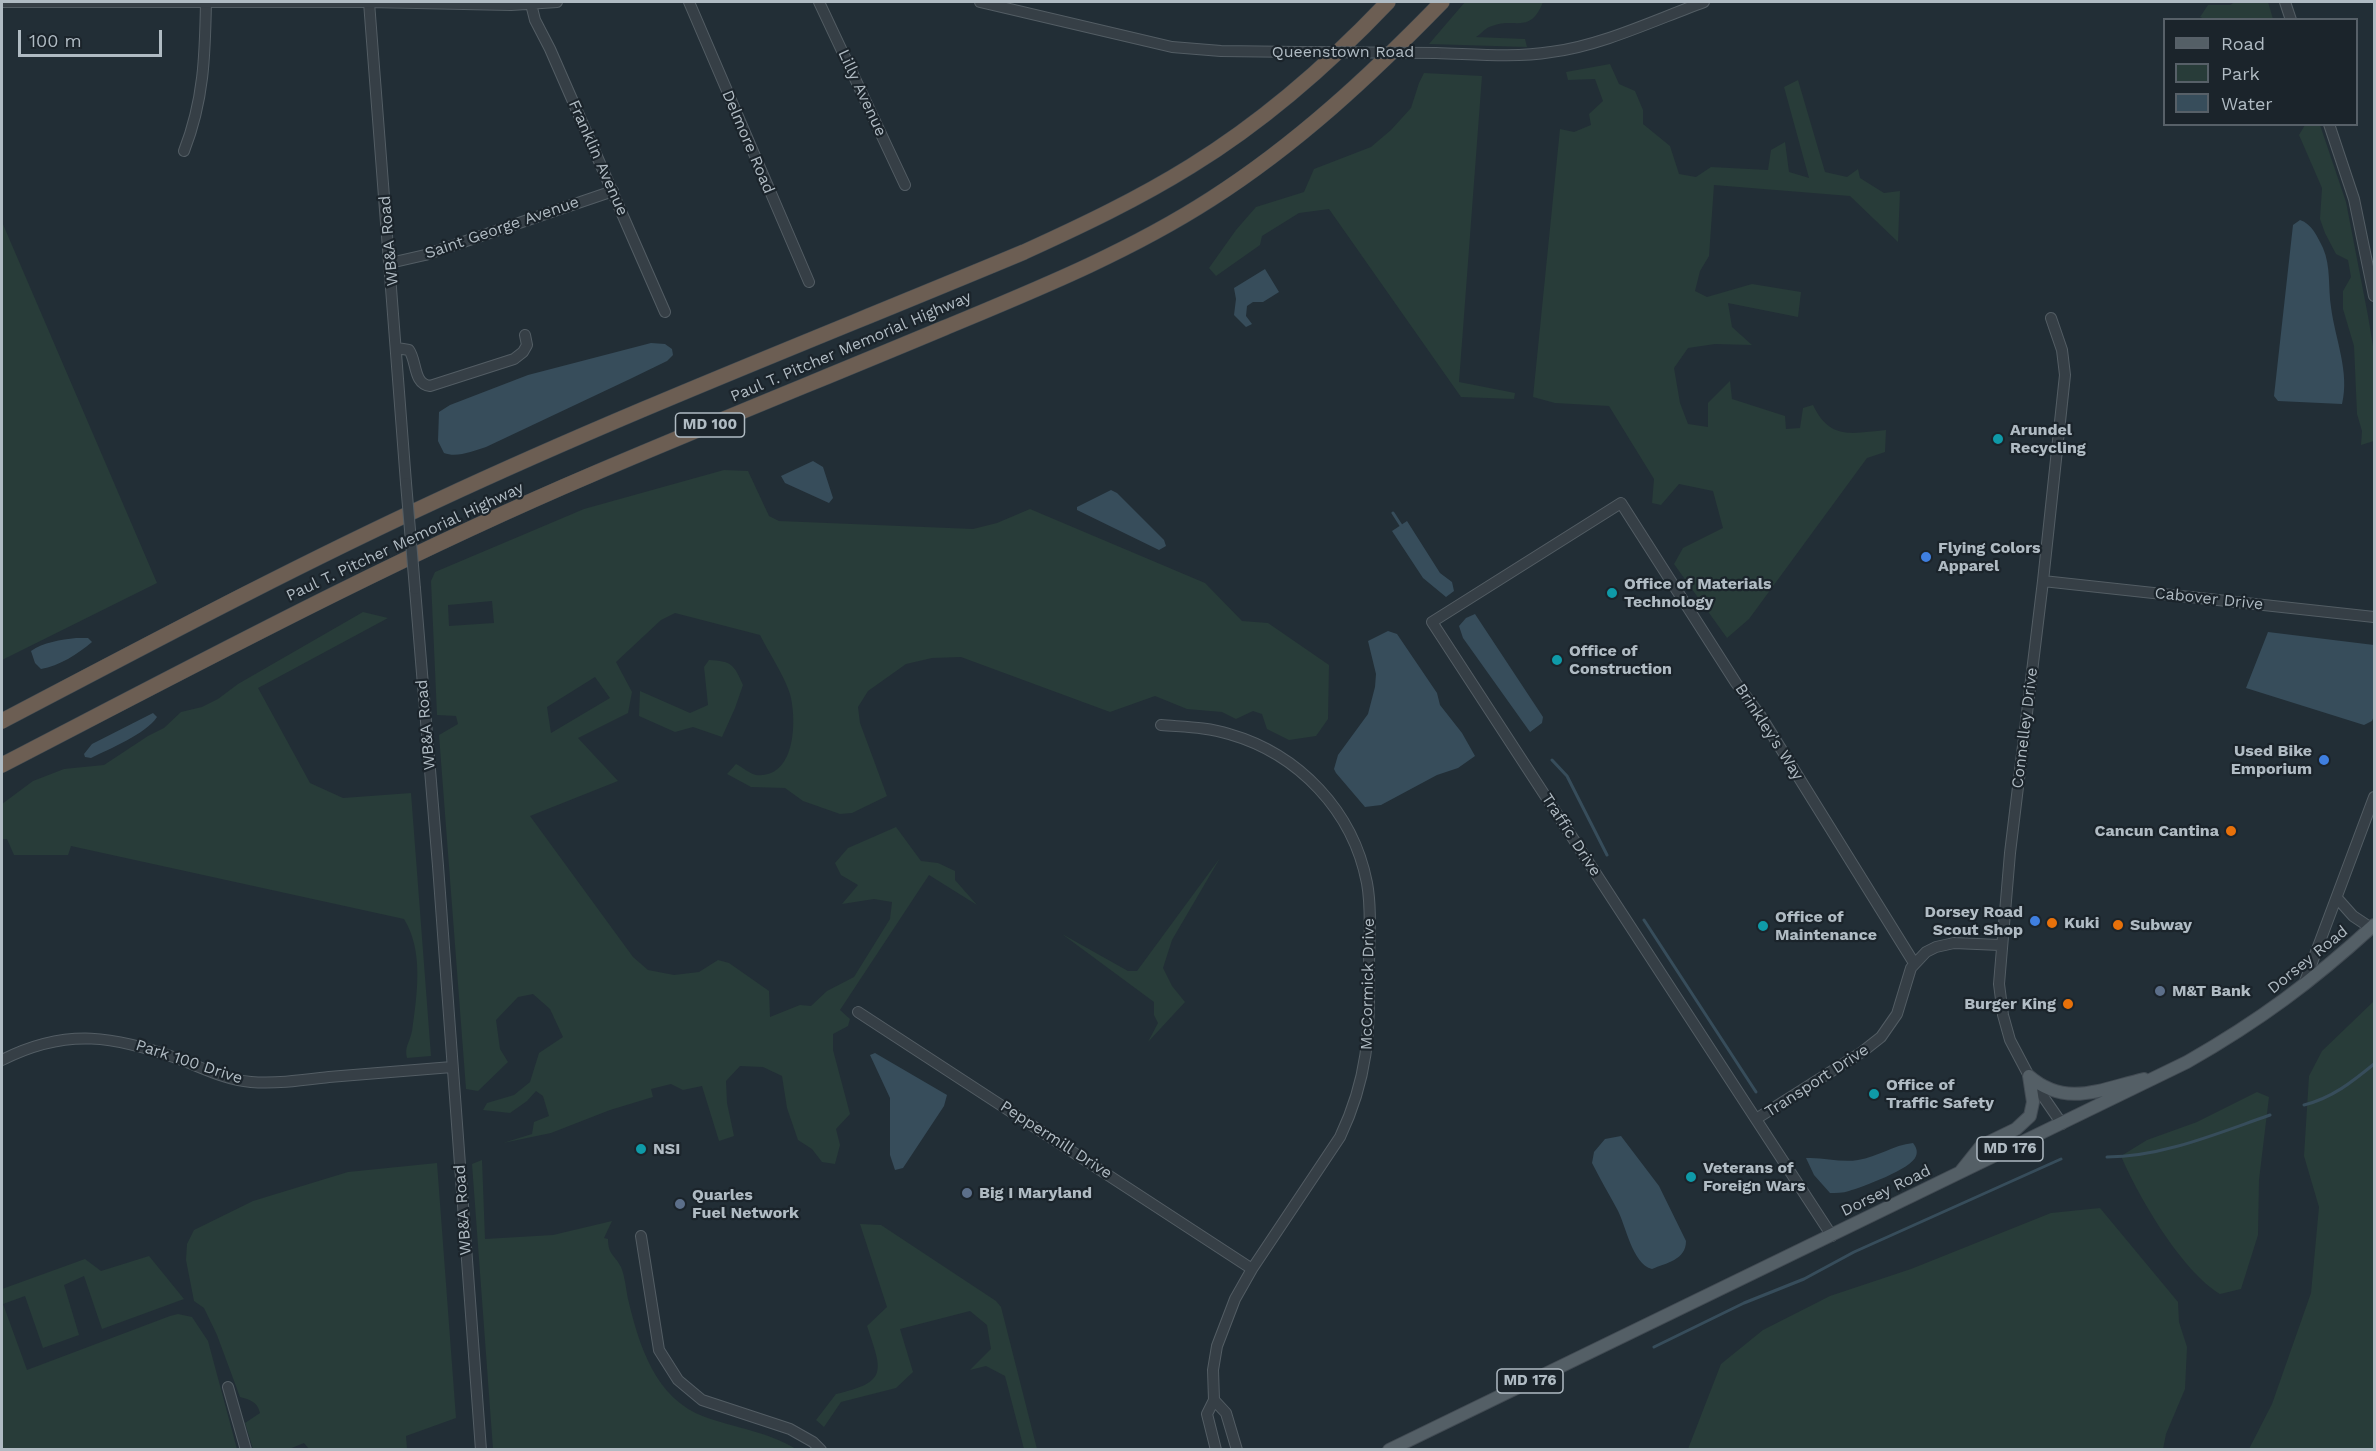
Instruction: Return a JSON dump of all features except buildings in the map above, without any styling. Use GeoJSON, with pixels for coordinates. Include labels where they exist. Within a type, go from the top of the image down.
{"type":"FeatureCollection","features":[{"type":"Feature","properties":{"kind":"highway","name":"Paul T. Pitcher Memorial Highway"},"geometry":{"type":"LineString","coordinates":[[2,721],[272,581],[438,500],[577,438],[1024,252],[1150,191],[1232,138],[1293,92],[1388,2]]}},
{"type":"Feature","properties":{"kind":"highway","name":"Paul T. Pitcher Memorial Highway"},"geometry":{"type":"LineString","coordinates":[[2,765],[365,578],[455,535],[592,474],[1041,288],[1156,232],[1221,193],[1309,128],[1354,89],[1442,2]]}},
{"type":"Feature","properties":{"kind":"main road","name":"Dorsey Road"},"geometry":{"type":"LineString","coordinates":[[1389,1449],[2163,1074],[2248,1026],[2303,987],[2373,927]]}},
{"type":"Feature","properties":{"kind":"main road"},"geometry":{"type":"LineString","coordinates":[[2029,1076],[2051,1090],[2076,1094],[2163,1074]]}},
{"type":"Feature","properties":{"kind":"main road"},"geometry":{"type":"LineString","coordinates":[[1958,1174],[1981,1146],[2016,1129],[2030,1116],[2033,1102],[2029,1076]]}},
{"type":"Feature","properties":{"kind":"street"},"geometry":{"type":"LineString","coordinates":[[2,2],[531,4],[558,2]]}},
{"type":"Feature","properties":{"kind":"street"},"geometry":{"type":"LineString","coordinates":[[184,151],[197,116],[202,90],[206,2]]}},
{"type":"Feature","properties":{"kind":"street","name":"WB&A Road"},"geometry":{"type":"LineString","coordinates":[[369,2],[438,867],[481,1449]]}},
{"type":"Feature","properties":{"kind":"street","name":"Delmore Road"},"geometry":{"type":"LineString","coordinates":[[689,2],[809,282]]}},
{"type":"Feature","properties":{"kind":"street","name":"Lilly Avenue"},"geometry":{"type":"LineString","coordinates":[[819,2],[905,185]]}},
{"type":"Feature","properties":{"kind":"street","name":"Queenstown Road"},"geometry":{"type":"LineString","coordinates":[[980,2],[1172,47],[1221,51],[1534,54],[1563,51],[1590,43],[1704,2]]}},
{"type":"Feature","properties":{"kind":"street"},"geometry":{"type":"LineString","coordinates":[[2285,2],[2290,18]]}},
{"type":"Feature","properties":{"kind":"street","name":"Franklin Avenue"},"geometry":{"type":"LineString","coordinates":[[531,4],[535,20],[550,49],[665,312]]}},
{"type":"Feature","properties":{"kind":"street"},"geometry":{"type":"LineString","coordinates":[[2330,126],[2354,199],[2374,296]]}},
{"type":"Feature","properties":{"kind":"street","name":"Saint George Avenue"},"geometry":{"type":"LineString","coordinates":[[390,263],[425,255],[613,191]]}},
{"type":"Feature","properties":{"kind":"street","name":"Connelley Drive"},"geometry":{"type":"LineString","coordinates":[[2051,318],[2062,350],[2065,375],[2000,945],[1999,984],[2002,1015],[2010,1040],[2029,1076],[2062,1124]]}},
{"type":"Feature","properties":{"kind":"street"},"geometry":{"type":"LineString","coordinates":[[397,348],[409,350],[420,381],[424,386],[430,387],[514,359],[523,352],[527,345],[525,336]]}},
{"type":"Feature","properties":{"kind":"street","name":"Brinkley's Way"},"geometry":{"type":"LineString","coordinates":[[1621,502],[1736,683],[1760,715],[1914,963]]}},
{"type":"Feature","properties":{"kind":"street","name":"Traffic Drive"},"geometry":{"type":"LineString","coordinates":[[1621,502],[1432,622],[1832,1236]]}},
{"type":"Feature","properties":{"kind":"street","name":"Cabover Drive"},"geometry":{"type":"LineString","coordinates":[[2043,581],[2374,616]]}},
{"type":"Feature","properties":{"kind":"street","name":"McCormick Drive"},"geometry":{"type":"LineString","coordinates":[[1161,725],[1212,730],[1243,738],[1276,754],[1302,772],[1328,797],[1348,828],[1367,884],[1370,1024],[1365,1066],[1355,1101],[1331,1151],[1252,1269],[1235,1299],[1220,1335],[1213,1370],[1214,1400],[1207,1414],[1216,1449]]}},
{"type":"Feature","properties":{"kind":"street"},"geometry":{"type":"LineString","coordinates":[[2303,987],[2374,797]]}},
{"type":"Feature","properties":{"kind":"street"},"geometry":{"type":"LineString","coordinates":[[2337,898],[2353,916],[2373,927]]}},
{"type":"Feature","properties":{"kind":"street"},"geometry":{"type":"LineString","coordinates":[[1914,963],[1926,952],[1944,945],[1965,943],[2000,945]]}},
{"type":"Feature","properties":{"kind":"street","name":"Transport Drive"},"geometry":{"type":"LineString","coordinates":[[1756,1119],[1862,1053],[1881,1037],[1896,1014],[1914,963]]}},
{"type":"Feature","properties":{"kind":"street","name":"Peppermill Drive"},"geometry":{"type":"LineString","coordinates":[[858,1012],[1252,1269]]}},
{"type":"Feature","properties":{"kind":"street","name":"Park 100 Drive"},"geometry":{"type":"LineString","coordinates":[[2,1060],[32,1046],[59,1040],[107,1039],[144,1046],[219,1075],[251,1082],[452,1067]]}},
{"type":"Feature","properties":{"kind":"street"},"geometry":{"type":"LineString","coordinates":[[641,1236],[659,1350],[678,1380],[702,1400],[790,1429],[821,1449]]}},
{"type":"Feature","properties":{"kind":"street"},"geometry":{"type":"LineString","coordinates":[[228,1387],[246,1449]]}},
{"type":"Feature","properties":{"kind":"street"},"geometry":{"type":"LineString","coordinates":[[1214,1400],[1226,1413],[1237,1449]]}},
{"type":"Feature","properties":{"kind":"green space"},"geometry":{"type":"Polygon","coordinates":[[[1465,2],[1543,2],[1538,12],[1527,22],[1500,24],[1486,29],[1476,37],[1525,39],[1527,47],[1429,44],[1465,2]]]}},
{"type":"Feature","properties":{"kind":"green space"},"geometry":{"type":"Polygon","coordinates":[[[2235,2],[2268,2],[2273,18],[2200,17],[2208,5],[2230,5],[2235,2]]]}},
{"type":"Feature","properties":{"kind":"green space"},"geometry":{"type":"Polygon","coordinates":[[[1610,64],[1619,84],[1635,91],[1643,110],[1643,124],[1670,146],[1679,174],[1696,177],[1711,167],[1768,170],[1771,150],[1785,142],[1789,172],[1809,178],[1784,87],[1798,80],[1825,172],[1847,177],[1858,169],[1860,178],[1884,193],[1900,191],[1898,242],[1850,196],[1714,185],[1709,256],[1700,271],[1695,291],[1707,297],[1752,284],[1801,292],[1798,317],[1728,303],[1732,327],[1752,345],[1715,344],[1688,348],[1674,368],[1680,403],[1688,424],[1708,427],[1708,403],[1730,381],[1732,399],[1785,416],[1786,429],[1800,428],[1803,408],[1813,405],[1827,425],[1835,430],[1853,433],[1886,430],[1885,452],[1867,458],[1749,619],[1727,638],[1674,564],[1683,548],[1723,528],[1713,491],[1679,484],[1661,505],[1652,503],[1654,479],[1609,406],[1555,403],[1533,397],[1560,129],[1574,132],[1591,125],[1589,114],[1603,101],[1595,79],[1568,80],[1566,72],[1610,64]]]}},
{"type":"Feature","properties":{"kind":"green space"},"geometry":{"type":"Polygon","coordinates":[[[1424,73],[1482,76],[1459,382],[1515,393],[1514,399],[1461,397],[1329,209],[1299,213],[1262,236],[1260,245],[1216,276],[1209,268],[1236,230],[1256,207],[1304,192],[1314,169],[1371,147],[1391,130],[1411,108],[1424,73]]]}},
{"type":"Feature","properties":{"kind":"green space"},"geometry":{"type":"Polygon","coordinates":[[[2304,126],[2320,126],[2346,202],[2374,352],[2374,441],[2361,445],[2362,431],[2357,414],[2354,346],[2343,309],[2343,291],[2351,277],[2348,260],[2336,254],[2325,233],[2320,219],[2322,188],[2299,135],[2304,126]]]}},
{"type":"Feature","properties":{"kind":"green space"},"geometry":{"type":"Polygon","coordinates":[[[2,222],[157,583],[2,660],[2,222]]]}},
{"type":"Feature","properties":{"kind":"green space"},"geometry":{"type":"Polygon","coordinates":[[[724,470],[748,471],[769,516],[779,521],[973,529],[997,523],[1030,509],[1205,583],[1242,621],[1268,623],[1329,665],[1328,719],[1316,736],[1289,740],[1267,729],[1262,714],[1253,711],[1236,719],[1222,712],[1187,709],[1155,696],[1110,712],[961,657],[932,658],[906,664],[868,691],[858,707],[860,723],[887,796],[852,813],[840,814],[803,801],[785,788],[751,787],[727,774],[736,764],[756,775],[769,774],[779,768],[791,746],[793,718],[790,694],[760,635],[675,613],[661,620],[616,662],[632,692],[628,713],[578,738],[618,781],[530,816],[633,957],[648,970],[674,975],[699,972],[718,960],[729,963],[769,991],[770,1017],[800,1005],[811,1006],[827,991],[854,977],[890,919],[892,902],[874,899],[842,904],[858,885],[841,875],[835,863],[848,848],[896,827],[921,861],[938,863],[955,871],[955,880],[977,905],[929,875],[840,1010],[850,1019],[848,1026],[833,1034],[833,1050],[850,1114],[836,1129],[840,1145],[835,1164],[822,1162],[812,1149],[798,1140],[787,1108],[782,1076],[763,1067],[740,1066],[726,1081],[727,1103],[734,1136],[719,1141],[702,1086],[683,1090],[671,1084],[651,1089],[653,1097],[610,1110],[551,1133],[503,1143],[532,1134],[534,1122],[549,1116],[543,1096],[536,1091],[527,1101],[510,1113],[483,1110],[487,1103],[514,1095],[530,1082],[539,1053],[563,1037],[550,1009],[533,994],[518,997],[496,1020],[500,1049],[508,1062],[478,1091],[466,1089],[439,735],[458,724],[456,716],[437,715],[431,581],[435,572],[584,509],[724,470]],[[492,601],[448,605],[449,626],[494,623],[492,601]],[[595,677],[547,707],[551,733],[610,698],[595,677]]]}},
{"type":"Feature","properties":{"kind":"green space"},"geometry":{"type":"Polygon","coordinates":[[[363,612],[388,618],[258,688],[310,783],[343,798],[411,793],[431,1056],[407,1058],[406,1054],[414,1017],[417,959],[404,919],[71,846],[68,855],[14,855],[7,839],[2,839],[2,804],[33,781],[64,769],[104,765],[164,728],[181,712],[202,707],[218,699],[238,684],[363,612]]]}},
{"type":"Feature","properties":{"kind":"green space"},"geometry":{"type":"Polygon","coordinates":[[[709,660],[722,661],[731,665],[743,685],[722,737],[693,727],[675,732],[639,716],[640,691],[690,713],[708,705],[704,667],[709,660]]]}},
{"type":"Feature","properties":{"kind":"green space"},"geometry":{"type":"Polygon","coordinates":[[[1220,858],[1172,940],[1163,968],[1172,986],[1185,1002],[1148,1042],[1158,1023],[1154,1015],[1154,1002],[1062,934],[1128,971],[1137,971],[1220,858]]]}},
{"type":"Feature","properties":{"kind":"green space"},"geometry":{"type":"Polygon","coordinates":[[[2374,1001],[2374,1449],[2249,1449],[2272,1404],[2311,1293],[2319,1207],[2304,1156],[2309,1076],[2322,1051],[2374,1001]]]}},
{"type":"Feature","properties":{"kind":"green space"},"geometry":{"type":"Polygon","coordinates":[[[2257,1092],[2269,1097],[2259,1180],[2258,1235],[2241,1289],[2220,1294],[2191,1269],[2163,1232],[2121,1156],[2147,1140],[2197,1122],[2257,1092]]]}},
{"type":"Feature","properties":{"kind":"green space"},"geometry":{"type":"Polygon","coordinates":[[[482,1160],[485,1239],[553,1235],[612,1221],[604,1238],[608,1239],[611,1252],[621,1267],[644,1352],[662,1384],[688,1409],[705,1417],[763,1434],[796,1449],[493,1449],[472,1164],[482,1160]]]}},
{"type":"Feature","properties":{"kind":"green space"},"geometry":{"type":"Polygon","coordinates":[[[437,1163],[456,1418],[406,1436],[407,1449],[309,1449],[304,1443],[289,1449],[253,1449],[245,1423],[260,1413],[259,1409],[253,1402],[240,1397],[217,1335],[204,1308],[194,1301],[186,1260],[187,1244],[194,1230],[253,1201],[348,1172],[437,1163]]]}},
{"type":"Feature","properties":{"kind":"green space"},"geometry":{"type":"Polygon","coordinates":[[[2100,1208],[2178,1302],[2179,1322],[2187,1347],[2185,1389],[2166,1434],[2163,1449],[1688,1449],[1721,1364],[1763,1330],[1830,1296],[1911,1269],[2051,1213],[2100,1208]]]}},
{"type":"Feature","properties":{"kind":"green space"},"geometry":{"type":"Polygon","coordinates":[[[860,1224],[881,1225],[996,1301],[1001,1307],[1037,1449],[1024,1449],[1005,1376],[986,1366],[970,1370],[991,1349],[987,1325],[970,1311],[900,1329],[913,1372],[896,1388],[841,1402],[824,1427],[816,1420],[836,1394],[865,1385],[873,1379],[877,1372],[876,1354],[867,1326],[887,1307],[860,1224]]]}},
{"type":"Feature","properties":{"kind":"green space"},"geometry":{"type":"Polygon","coordinates":[[[149,1256],[184,1299],[102,1329],[84,1276],[64,1285],[79,1335],[43,1348],[25,1296],[3,1304],[27,1370],[170,1316],[178,1314],[192,1317],[208,1341],[237,1449],[2,1449],[2,1289],[85,1259],[101,1271],[149,1256]]]}},
{"type":"Feature","properties":{"kind":"water"},"geometry":{"type":"Polygon","coordinates":[[[2300,220],[2314,231],[2327,262],[2331,307],[2343,368],[2342,404],[2278,401],[2274,396],[2293,225],[2300,220]]]}},
{"type":"Feature","properties":{"kind":"water"},"geometry":{"type":"Polygon","coordinates":[[[1265,269],[1279,292],[1263,302],[1253,302],[1247,306],[1246,316],[1252,324],[1246,327],[1234,315],[1236,299],[1234,288],[1265,269]]]}},
{"type":"Feature","properties":{"kind":"water"},"geometry":{"type":"Polygon","coordinates":[[[651,343],[665,344],[672,349],[673,355],[667,361],[486,447],[454,455],[444,453],[438,441],[439,412],[450,405],[528,375],[651,343]]]}},
{"type":"Feature","properties":{"kind":"water"},"geometry":{"type":"Polygon","coordinates":[[[813,461],[823,467],[833,498],[829,503],[785,483],[781,476],[813,461]]]}},
{"type":"Feature","properties":{"kind":"water"},"geometry":{"type":"Polygon","coordinates":[[[1111,490],[1117,493],[1164,540],[1166,546],[1159,550],[1077,510],[1077,507],[1111,490]]]}},
{"type":"Feature","properties":{"kind":"water"},"geometry":{"type":"Polygon","coordinates":[[[1407,521],[1440,573],[1452,582],[1454,591],[1446,597],[1423,578],[1392,531],[1407,521]]]}},
{"type":"Feature","properties":{"kind":"water"},"geometry":{"type":"Polygon","coordinates":[[[1475,614],[1543,717],[1542,723],[1530,732],[1463,638],[1459,626],[1466,618],[1475,614]]]}},
{"type":"Feature","properties":{"kind":"water"},"geometry":{"type":"Polygon","coordinates":[[[1388,631],[1397,634],[1437,693],[1440,705],[1462,733],[1475,756],[1458,768],[1437,775],[1381,805],[1365,807],[1334,769],[1338,755],[1368,714],[1376,674],[1368,641],[1388,631]]]}},
{"type":"Feature","properties":{"kind":"water"},"geometry":{"type":"Polygon","coordinates":[[[2268,632],[2374,645],[2374,716],[2372,721],[2364,725],[2246,688],[2268,632]]]}},
{"type":"Feature","properties":{"kind":"water"},"geometry":{"type":"Polygon","coordinates":[[[88,638],[92,642],[55,665],[41,669],[35,663],[31,651],[41,645],[88,638]]]}},
{"type":"Feature","properties":{"kind":"water"},"geometry":{"type":"Polygon","coordinates":[[[153,713],[157,717],[136,735],[91,758],[85,757],[84,754],[92,744],[153,713]]]}},
{"type":"Feature","properties":{"kind":"water"},"geometry":{"type":"Polygon","coordinates":[[[875,1053],[947,1095],[944,1106],[903,1168],[895,1170],[890,1155],[890,1098],[870,1055],[875,1053]]]}},
{"type":"Feature","properties":{"kind":"water"},"geometry":{"type":"Polygon","coordinates":[[[1621,1136],[1659,1186],[1686,1241],[1683,1253],[1679,1257],[1652,1269],[1639,1260],[1617,1209],[1592,1163],[1594,1152],[1605,1139],[1621,1136]]]}},
{"type":"Feature","properties":{"kind":"water"},"geometry":{"type":"Polygon","coordinates":[[[1913,1143],[1917,1152],[1916,1156],[1906,1166],[1875,1182],[1842,1193],[1830,1193],[1814,1175],[1806,1158],[1858,1160],[1913,1143]]]}},
{"type":"Feature","properties":{"kind":"waterway"},"geometry":{"type":"LineString","coordinates":[[1393,513],[1402,527]]}},
{"type":"Feature","properties":{"kind":"waterway"},"geometry":{"type":"LineString","coordinates":[[1552,760],[1567,776],[1607,855]]}},
{"type":"Feature","properties":{"kind":"waterway"},"geometry":{"type":"LineString","coordinates":[[1644,920],[1756,1092]]}},
{"type":"Feature","properties":{"kind":"waterway"},"geometry":{"type":"LineString","coordinates":[[2304,1105],[2333,1094],[2374,1064]]}},
{"type":"Feature","properties":{"kind":"waterway"},"geometry":{"type":"LineString","coordinates":[[2107,1157],[2128,1156],[2169,1148],[2270,1115]]}},
{"type":"Feature","properties":{"kind":"waterway"},"geometry":{"type":"LineString","coordinates":[[1654,1347],[1744,1303],[1804,1279],[1854,1252],[2061,1159]]}},
{"type":"Feature","properties":{"kind":"place","name":"Arundel Recycling"},"geometry":{"type":"Point","coordinates":[1998,439]}},
{"type":"Feature","properties":{"kind":"place","name":"Flying Colors Apparel"},"geometry":{"type":"Point","coordinates":[1926,557]}},
{"type":"Feature","properties":{"kind":"place","name":"Office of Materials Technology"},"geometry":{"type":"Point","coordinates":[1612,593]}},
{"type":"Feature","properties":{"kind":"place","name":"Office of Construction"},"geometry":{"type":"Point","coordinates":[1557,660]}},
{"type":"Feature","properties":{"kind":"place","name":"Used Bike Emporium"},"geometry":{"type":"Point","coordinates":[2324,760]}},
{"type":"Feature","properties":{"kind":"place","name":"Cancun Cantina"},"geometry":{"type":"Point","coordinates":[2231,831]}},
{"type":"Feature","properties":{"kind":"place","name":"Dorsey Road Scout Shop"},"geometry":{"type":"Point","coordinates":[2035,921]}},
{"type":"Feature","properties":{"kind":"place","name":"Kuki"},"geometry":{"type":"Point","coordinates":[2052,923]}},
{"type":"Feature","properties":{"kind":"place","name":"Subway"},"geometry":{"type":"Point","coordinates":[2118,925]}},
{"type":"Feature","properties":{"kind":"place","name":"Office of Maintenance"},"geometry":{"type":"Point","coordinates":[1763,926]}},
{"type":"Feature","properties":{"kind":"place","name":"M&T Bank"},"geometry":{"type":"Point","coordinates":[2160,991]}},
{"type":"Feature","properties":{"kind":"place","name":"Burger King"},"geometry":{"type":"Point","coordinates":[2068,1004]}},
{"type":"Feature","properties":{"kind":"place","name":"Office of Traffic Safety"},"geometry":{"type":"Point","coordinates":[1874,1094]}},
{"type":"Feature","properties":{"kind":"place","name":"NSI"},"geometry":{"type":"Point","coordinates":[641,1149]}},
{"type":"Feature","properties":{"kind":"place","name":"Veterans of Foreign Wars"},"geometry":{"type":"Point","coordinates":[1691,1177]}},
{"type":"Feature","properties":{"kind":"place","name":"Big I Maryland"},"geometry":{"type":"Point","coordinates":[967,1193]}},
{"type":"Feature","properties":{"kind":"place","name":"Quarles Fuel Network"},"geometry":{"type":"Point","coordinates":[680,1204]}}]}
